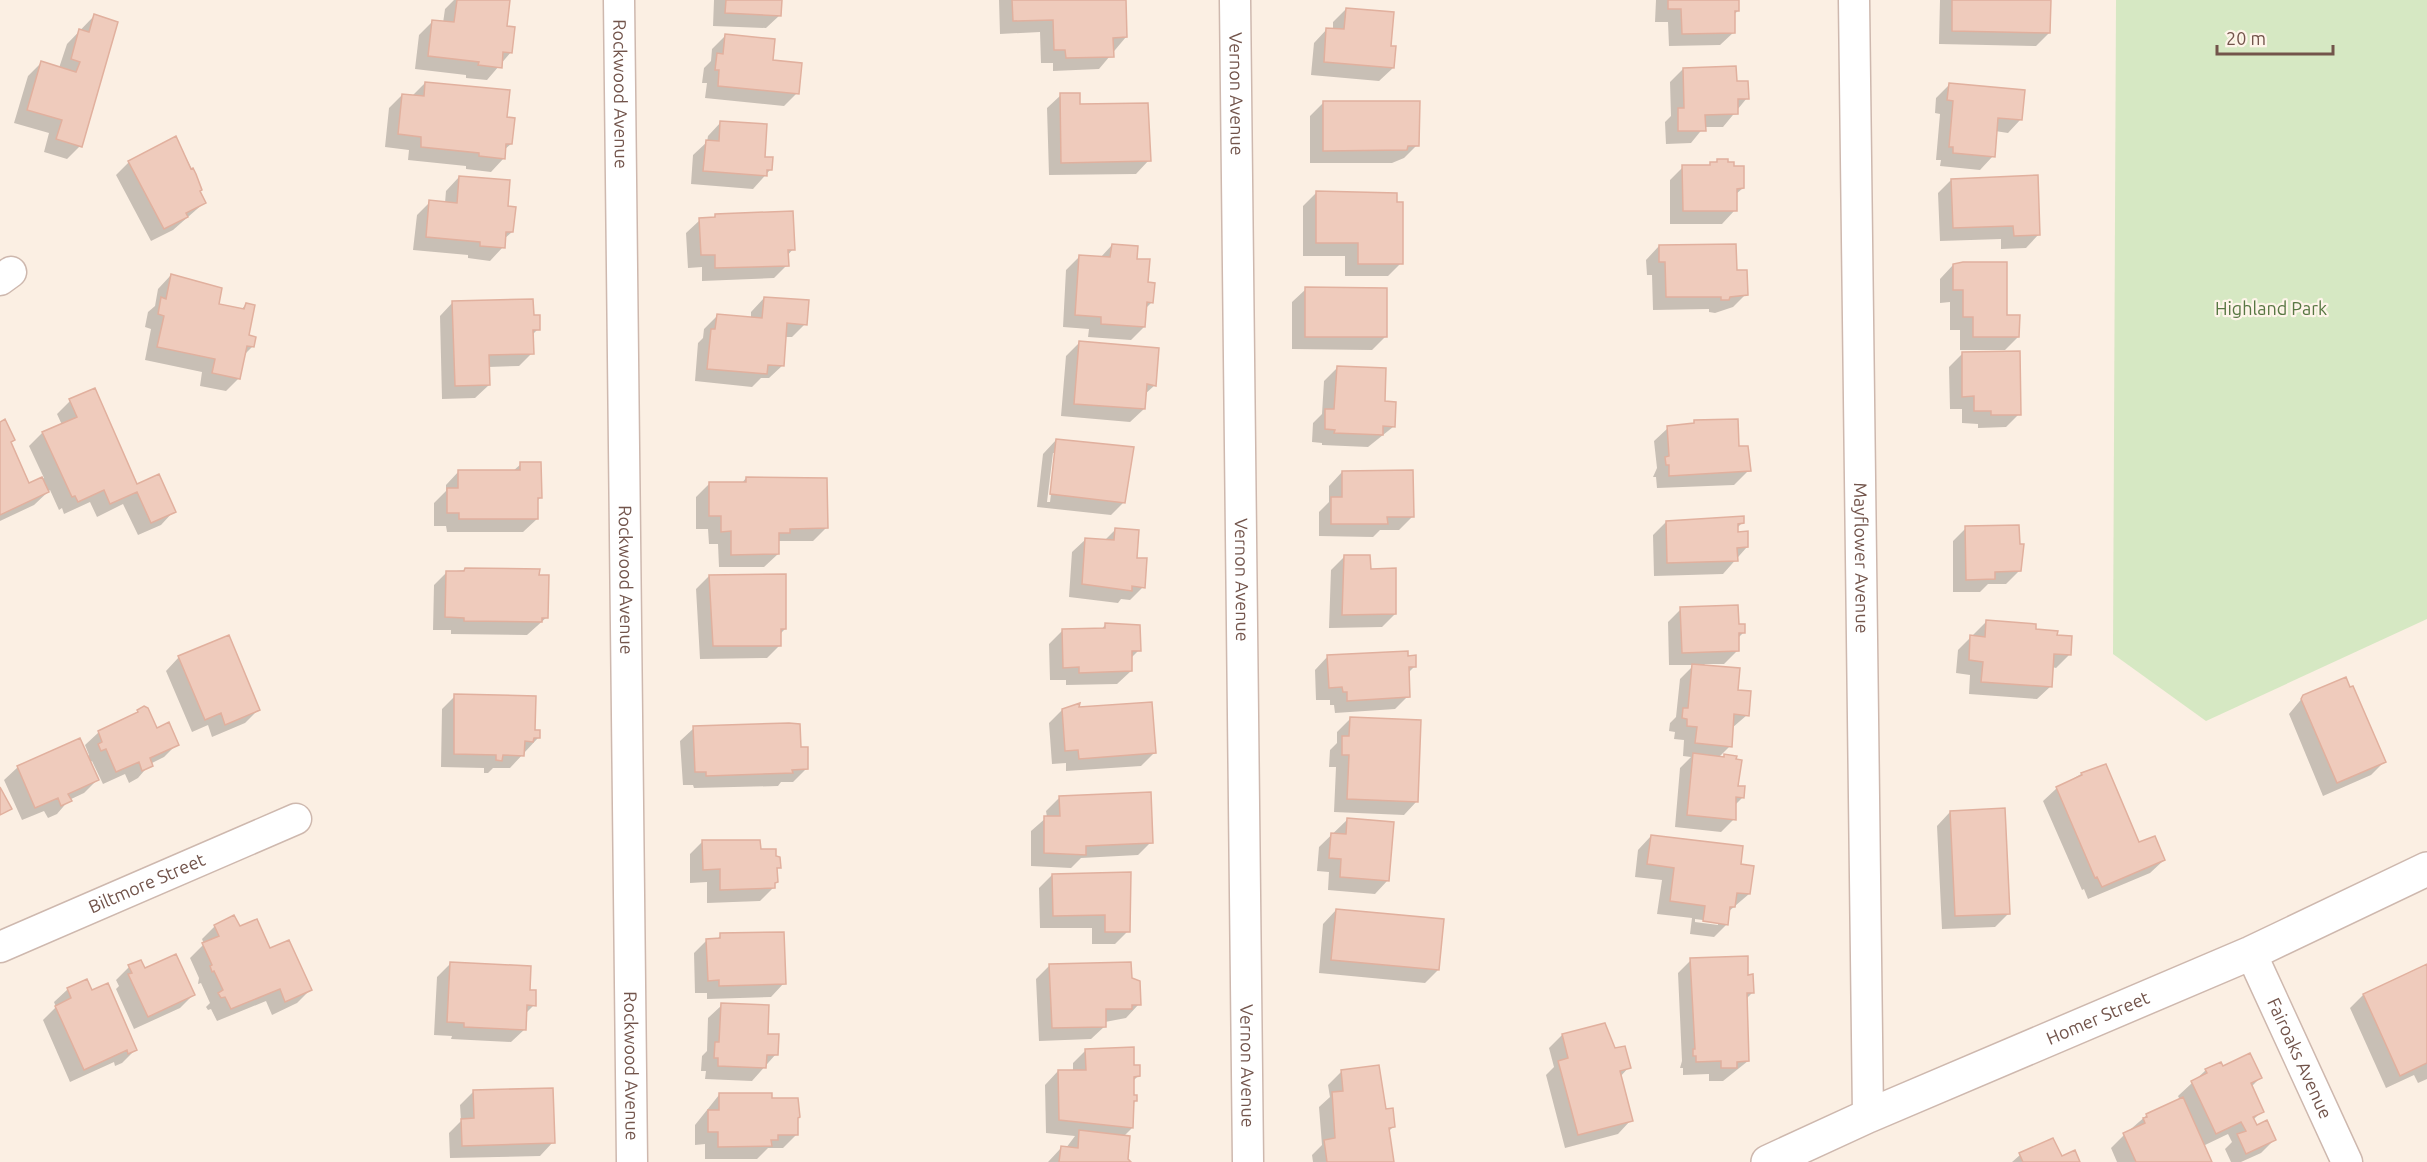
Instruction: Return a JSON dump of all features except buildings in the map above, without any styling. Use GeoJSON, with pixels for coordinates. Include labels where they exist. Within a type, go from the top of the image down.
{"type":"FeatureCollection","features":[{"type":"Feature","properties":{"kind":"street","name":"Rockwood Avenue"},"geometry":{"type":"LineString","coordinates":[[619,0],[632,1162]]}},
{"type":"Feature","properties":{"kind":"street","name":"Vernon Avenue"},"geometry":{"type":"LineString","coordinates":[[1234,0],[1248,1162]]}},
{"type":"Feature","properties":{"kind":"street","name":"Mayflower Avenue"},"geometry":{"type":"LineString","coordinates":[[1854,0],[1868,1116]]}},
{"type":"Feature","properties":{"kind":"street","name":"Biltmore Street"},"geometry":{"type":"LineString","coordinates":[[0,947],[296,819]]}},
{"type":"Feature","properties":{"kind":"street","name":"Homer Street"},"geometry":{"type":"LineString","coordinates":[[1768,1162],[1868,1116],[2251,953],[2427,869]]}},
{"type":"Feature","properties":{"kind":"street","name":"Fairoaks Avenue"},"geometry":{"type":"LineString","coordinates":[[2251,953],[2347,1162]]}},
{"type":"Feature","properties":{"kind":"green space","name":"Highland Park"},"geometry":{"type":"Polygon","coordinates":[[[2116,0],[2427,0],[2427,619],[2206,721],[2113,654],[2116,0]]]}}]}
